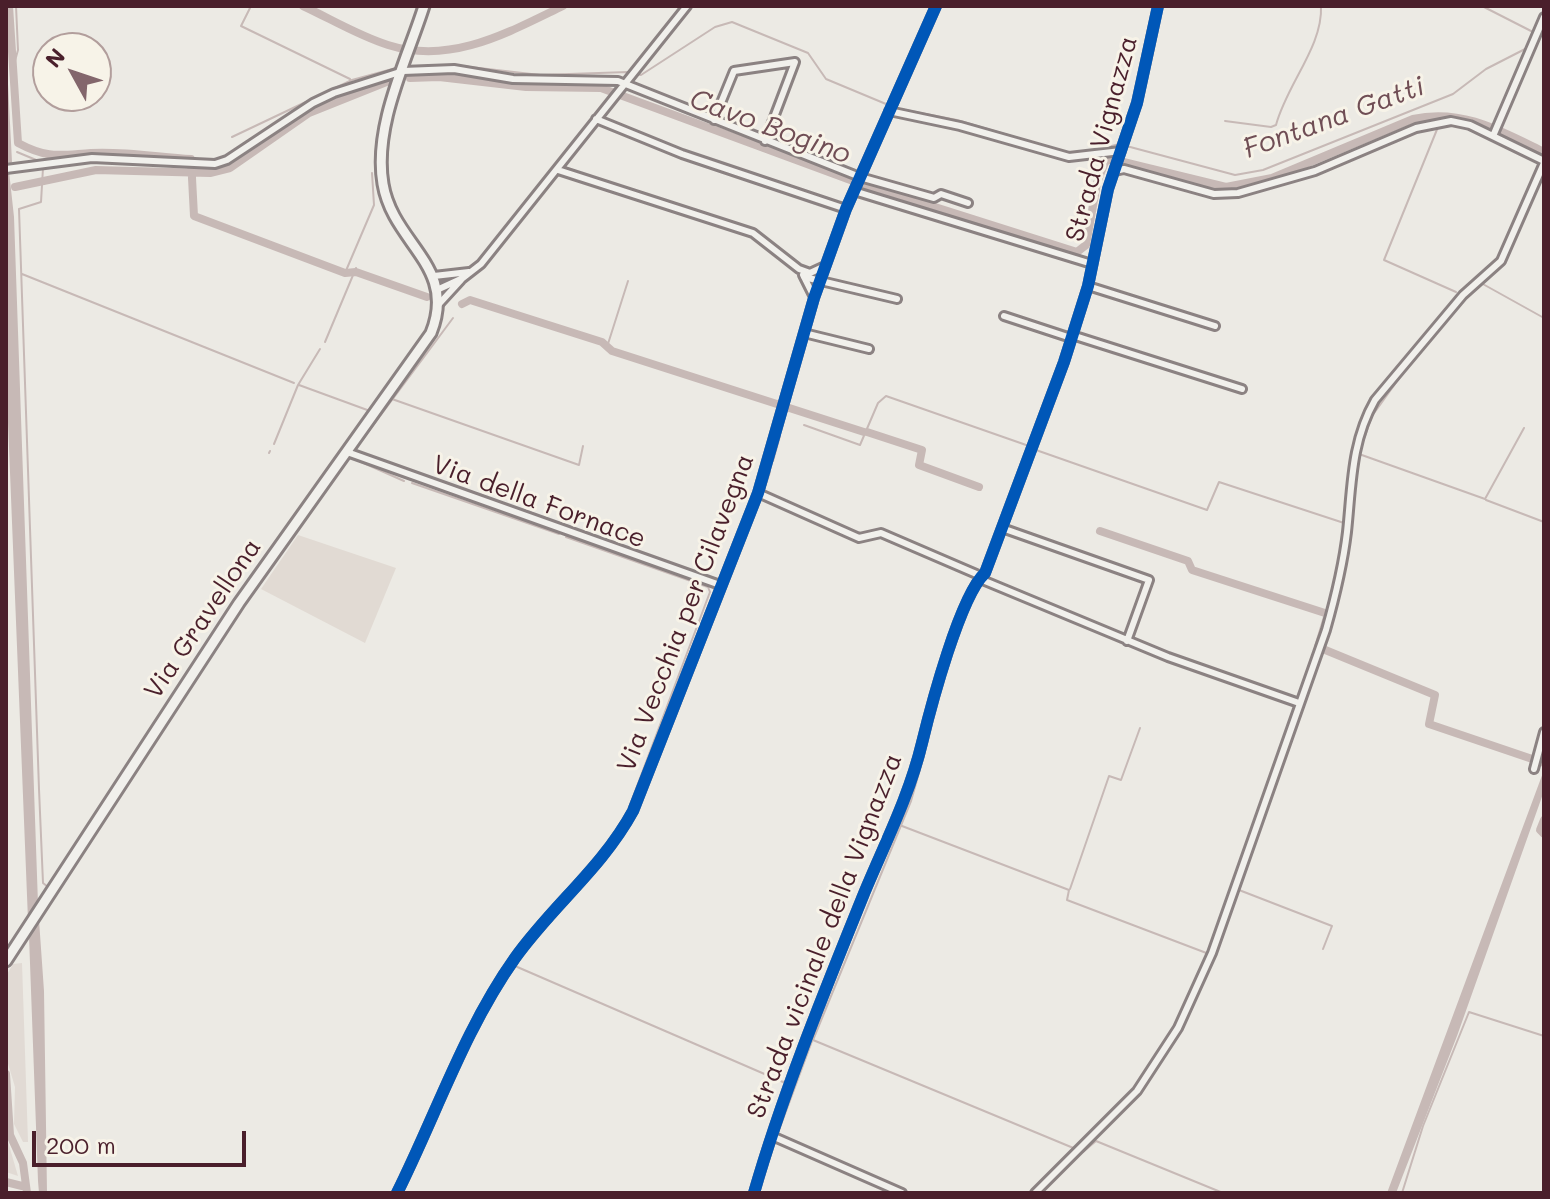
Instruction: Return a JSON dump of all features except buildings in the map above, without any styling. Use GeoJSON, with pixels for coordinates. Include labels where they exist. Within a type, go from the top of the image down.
{"type":"FeatureCollection","features":[{"type":"Feature","properties":{"kind":"main road","name":"Via Gravellona"},"geometry":{"type":"LineString","coordinates":[[6,961],[239,603],[425,344],[439,304],[439,289],[432,272],[399,226],[383,184],[381,153],[424,6]]}},
{"type":"Feature","properties":{"kind":"street","name":"Via Gravellona"},"geometry":{"type":"LineString","coordinates":[[439,289],[473,272],[687,6]]}},
{"type":"Feature","properties":{"kind":"street","name":"Via Vecchia per Cilavegna"},"geometry":{"type":"LineString","coordinates":[[398,1190],[460,1056],[509,968],[547,920],[612,849],[633,811],[758,493],[814,298],[846,209],[936,6]]}},
{"type":"Feature","properties":{"kind":"street","name":"Strada Vignazza"},"geometry":{"type":"LineString","coordinates":[[1002,528],[1088,286],[1120,156],[1144,77],[1158,6]]}},
{"type":"Feature","properties":{"kind":"street"},"geometry":{"type":"LineString","coordinates":[[1493,136],[1544,17]]}},
{"type":"Feature","properties":{"kind":"street"},"geometry":{"type":"LineString","coordinates":[[714,120],[734,71],[795,62],[765,141]]}},
{"type":"Feature","properties":{"kind":"street"},"geometry":{"type":"LineString","coordinates":[[7,169],[92,158],[192,164],[227,160],[313,103],[403,71],[454,69],[513,79],[623,86],[860,178],[934,198],[941,194],[968,203]]}},
{"type":"Feature","properties":{"kind":"street"},"geometry":{"type":"LineString","coordinates":[[889,111],[960,126],[1069,157],[1120,156],[1124,169],[1214,194],[1238,193],[1315,171],[1437,122],[1470,125],[1544,162],[1501,261],[1463,295],[1375,400],[1365,418],[1353,457],[1340,577],[1320,648],[1211,955],[1167,1049],[1137,1091],[1035,1193]]}},
{"type":"Feature","properties":{"kind":"street"},"geometry":{"type":"LineString","coordinates":[[596,119],[682,154],[846,209]]}},
{"type":"Feature","properties":{"kind":"street"},"geometry":{"type":"LineString","coordinates":[[558,170],[753,233],[799,269],[810,273],[826,265]]}},
{"type":"Feature","properties":{"kind":"street"},"geometry":{"type":"LineString","coordinates":[[854,191],[1092,264]]}},
{"type":"Feature","properties":{"kind":"street"},"geometry":{"type":"LineString","coordinates":[[799,269],[814,298]]}},
{"type":"Feature","properties":{"kind":"street"},"geometry":{"type":"LineString","coordinates":[[432,272],[473,272]]}},
{"type":"Feature","properties":{"kind":"street"},"geometry":{"type":"LineString","coordinates":[[804,277],[821,278],[897,299]]}},
{"type":"Feature","properties":{"kind":"street","name":"Via Gravellona"},"geometry":{"type":"LineString","coordinates":[[439,304],[463,278]]}},
{"type":"Feature","properties":{"kind":"street"},"geometry":{"type":"LineString","coordinates":[[1088,286],[1215,326]]}},
{"type":"Feature","properties":{"kind":"street"},"geometry":{"type":"LineString","coordinates":[[1004,316],[1242,389]]}},
{"type":"Feature","properties":{"kind":"street"},"geometry":{"type":"LineString","coordinates":[[804,333],[869,349]]}},
{"type":"Feature","properties":{"kind":"street","name":"Via della Fornace"},"geometry":{"type":"LineString","coordinates":[[346,451],[720,585]]}},
{"type":"Feature","properties":{"kind":"street"},"geometry":{"type":"LineString","coordinates":[[758,493],[859,538],[881,533],[1127,641],[1299,703]]}},
{"type":"Feature","properties":{"kind":"street"},"geometry":{"type":"LineString","coordinates":[[1002,528],[1149,580],[1127,641]]}},
{"type":"Feature","properties":{"kind":"street","name":"Strada vicinale della Vignazza"},"geometry":{"type":"LineString","coordinates":[[754,1193],[772,1136],[863,896],[910,787],[934,694],[1002,528]]}},
{"type":"Feature","properties":{"kind":"street"},"geometry":{"type":"LineString","coordinates":[[1536,763],[1544,732]]}},
{"type":"Feature","properties":{"kind":"street"},"geometry":{"type":"LineString","coordinates":[[772,1136],[902,1193]]}},
{"type":"Feature","properties":{"kind":"shaded area"},"geometry":{"type":"Polygon","coordinates":[[[6,45],[12,162],[6,168],[6,45]]]}},
{"type":"Feature","properties":{"kind":"shaded area"},"geometry":{"type":"Polygon","coordinates":[[[6,171],[9,171],[14,217],[38,904],[28,920],[6,373],[6,171]]]}},
{"type":"Feature","properties":{"kind":"shaded area"},"geometry":{"type":"Polygon","coordinates":[[[298,535],[396,568],[365,643],[261,589],[298,535]]]}},
{"type":"Feature","properties":{"kind":"shaded area"},"geometry":{"type":"Polygon","coordinates":[[[1544,770],[1544,791],[1457,1036],[1396,1193],[1387,1193],[1544,770]]]}},
{"type":"Feature","properties":{"kind":"shaded area"},"geometry":{"type":"Polygon","coordinates":[[[39,920],[44,991],[47,1193],[39,1193],[38,1181],[29,936],[39,920]]]}},
{"type":"Feature","properties":{"kind":"shaded area"},"geometry":{"type":"Polygon","coordinates":[[[22,963],[28,1142],[23,1142],[14,1124],[15,1087],[6,1057],[6,976],[13,964],[22,963]]]}},
{"type":"Feature","properties":{"kind":"shaded area"},"geometry":{"type":"Polygon","coordinates":[[[6,1135],[18,1176],[6,1172],[6,1135]]]}},
{"type":"Feature","properties":{"kind":"waterway"},"geometry":{"type":"LineString","coordinates":[[9,6],[18,143],[54,155],[115,153],[191,159],[194,216],[345,273],[356,272],[427,297]]}},
{"type":"Feature","properties":{"kind":"waterway"},"geometry":{"type":"LineString","coordinates":[[13,68],[18,50],[16,6]]}},
{"type":"Feature","properties":{"kind":"waterway","name":"Fontana Gatti"},"geometry":{"type":"LineString","coordinates":[[251,6],[241,26],[350,79]]}},
{"type":"Feature","properties":{"kind":"waterway"},"geometry":{"type":"LineString","coordinates":[[303,6],[388,45],[434,51],[478,43],[563,6]]}},
{"type":"Feature","properties":{"kind":"waterway"},"geometry":{"type":"LineString","coordinates":[[1225,121],[1276,125],[1311,50],[1321,6]]}},
{"type":"Feature","properties":{"kind":"waterway"},"geometry":{"type":"LineString","coordinates":[[1482,6],[1533,32]]}},
{"type":"Feature","properties":{"kind":"waterway","name":"Fontana Gatti"},"geometry":{"type":"LineString","coordinates":[[422,66],[453,65],[540,75],[628,72],[641,75],[715,27],[732,22],[808,53],[826,79],[886,104]]}},
{"type":"Feature","properties":{"kind":"waterway","name":"Fontana Gatti"},"geometry":{"type":"LineString","coordinates":[[1094,151],[1119,144],[1235,175],[1263,170],[1453,94],[1486,69],[1529,47]]}},
{"type":"Feature","properties":{"kind":"waterway","name":"Fontana Gatti"},"geometry":{"type":"LineString","coordinates":[[232,137],[352,80],[396,68]]}},
{"type":"Feature","properties":{"kind":"waterway","name":"Cavo Bogino"},"geometry":{"type":"LineString","coordinates":[[410,78],[439,77],[526,87],[601,88],[853,181],[1077,252],[1086,245],[1097,183],[1105,162],[1111,159],[1226,187],[1272,178],[1413,119],[1431,116],[1465,119],[1481,124],[1544,152]]}},
{"type":"Feature","properties":{"kind":"waterway","name":"Cavo Bogino"},"geometry":{"type":"LineString","coordinates":[[15,187],[96,170],[210,173],[230,168],[309,113],[389,81]]}},
{"type":"Feature","properties":{"kind":"waterway","name":"Fontana Gatti"},"geometry":{"type":"LineString","coordinates":[[895,108],[957,120],[1072,154]]}},
{"type":"Feature","properties":{"kind":"waterway"},"geometry":{"type":"LineString","coordinates":[[1438,127],[1384,260],[1456,292]]}},
{"type":"Feature","properties":{"kind":"waterway"},"geometry":{"type":"LineString","coordinates":[[17,152],[41,162]]}},
{"type":"Feature","properties":{"kind":"waterway"},"geometry":{"type":"LineString","coordinates":[[43,168],[41,202],[19,209],[43,883],[48,887]]}},
{"type":"Feature","properties":{"kind":"waterway"},"geometry":{"type":"LineString","coordinates":[[345,273],[374,205],[372,173]]}},
{"type":"Feature","properties":{"kind":"waterway"},"geometry":{"type":"LineString","coordinates":[[325,342],[356,268]]}},
{"type":"Feature","properties":{"kind":"waterway"},"geometry":{"type":"LineString","coordinates":[[22,274],[294,383]]}},
{"type":"Feature","properties":{"kind":"waterway"},"geometry":{"type":"LineString","coordinates":[[607,347],[628,281]]}},
{"type":"Feature","properties":{"kind":"waterway"},"geometry":{"type":"LineString","coordinates":[[1481,283],[1544,318]]}},
{"type":"Feature","properties":{"kind":"waterway"},"geometry":{"type":"LineString","coordinates":[[462,304],[470,300],[602,342],[612,351],[864,432]]}},
{"type":"Feature","properties":{"kind":"waterway"},"geometry":{"type":"LineString","coordinates":[[354,451],[453,318]]}},
{"type":"Feature","properties":{"kind":"waterway"},"geometry":{"type":"LineString","coordinates":[[274,444],[298,385],[320,349]]}},
{"type":"Feature","properties":{"kind":"waterway"},"geometry":{"type":"LineString","coordinates":[[1359,453],[1372,416],[1413,359]]}},
{"type":"Feature","properties":{"kind":"waterway"},"geometry":{"type":"LineString","coordinates":[[299,385],[370,411]]}},
{"type":"Feature","properties":{"kind":"waterway"},"geometry":{"type":"LineString","coordinates":[[804,425],[860,445],[878,403],[886,396],[1029,446]]}},
{"type":"Feature","properties":{"kind":"waterway"},"geometry":{"type":"LineString","coordinates":[[392,399],[579,465],[583,446]]}},
{"type":"Feature","properties":{"kind":"waterway"},"geometry":{"type":"LineString","coordinates":[[1351,526],[1359,454],[1485,499],[1524,428]]}},
{"type":"Feature","properties":{"kind":"waterway"},"geometry":{"type":"LineString","coordinates":[[867,432],[922,450],[919,465],[979,487]]}},
{"type":"Feature","properties":{"kind":"waterway"},"geometry":{"type":"LineString","coordinates":[[773,461],[780,436]]}},
{"type":"Feature","properties":{"kind":"waterway"},"geometry":{"type":"LineString","coordinates":[[1036,450],[1207,510],[1219,482],[1344,523]]}},
{"type":"Feature","properties":{"kind":"waterway"},"geometry":{"type":"LineString","coordinates":[[350,457],[404,481]]}},
{"type":"Feature","properties":{"kind":"waterway"},"geometry":{"type":"LineString","coordinates":[[764,490],[770,472]]}},
{"type":"Feature","properties":{"kind":"waterway"},"geometry":{"type":"LineString","coordinates":[[412,483],[559,534]]}},
{"type":"Feature","properties":{"kind":"waterway"},"geometry":{"type":"LineString","coordinates":[[1486,500],[1544,522]]}},
{"type":"Feature","properties":{"kind":"waterway"},"geometry":{"type":"LineString","coordinates":[[1100,531],[1188,561],[1192,570],[1328,614],[1318,647],[1435,695],[1429,724],[1544,763]]}},
{"type":"Feature","properties":{"kind":"waterway"},"geometry":{"type":"LineString","coordinates":[[566,537],[708,587],[710,592],[625,818]]}},
{"type":"Feature","properties":{"kind":"waterway"},"geometry":{"type":"LineString","coordinates":[[735,564],[739,554]]}},
{"type":"Feature","properties":{"kind":"waterway"},"geometry":{"type":"LineString","coordinates":[[1070,889],[1109,776],[1121,780],[1140,728]]}},
{"type":"Feature","properties":{"kind":"waterway"},"geometry":{"type":"LineString","coordinates":[[925,752],[911,801],[813,1040],[1083,1152],[1096,1141],[1223,1193]]}},
{"type":"Feature","properties":{"kind":"waterway"},"geometry":{"type":"LineString","coordinates":[[1544,820],[1540,830],[1544,834]]}},
{"type":"Feature","properties":{"kind":"waterway"},"geometry":{"type":"LineString","coordinates":[[902,826],[1069,890],[1067,900],[1209,954]]}},
{"type":"Feature","properties":{"kind":"waterway"},"geometry":{"type":"LineString","coordinates":[[1239,889],[1249,858]]}},
{"type":"Feature","properties":{"kind":"waterway"},"geometry":{"type":"LineString","coordinates":[[1219,941],[1239,890],[1332,926],[1323,949]]}},
{"type":"Feature","properties":{"kind":"waterway"},"geometry":{"type":"LineString","coordinates":[[505,967],[525,940]]}},
{"type":"Feature","properties":{"kind":"waterway"},"geometry":{"type":"LineString","coordinates":[[1183,1025],[1213,958]]}},
{"type":"Feature","properties":{"kind":"waterway"},"geometry":{"type":"LineString","coordinates":[[515,966],[783,1082],[788,1081]]}},
{"type":"Feature","properties":{"kind":"waterway"},"geometry":{"type":"LineString","coordinates":[[1402,1193],[1423,1126],[1469,1012],[1544,1036]]}},
{"type":"Feature","properties":{"kind":"waterway"},"geometry":{"type":"LineString","coordinates":[[1148,1079],[1180,1031]]}},
{"type":"Feature","properties":{"kind":"waterway"},"geometry":{"type":"LineString","coordinates":[[778,1133],[812,1041]]}},
{"type":"Feature","properties":{"kind":"waterway"},"geometry":{"type":"LineString","coordinates":[[394,1193],[463,1043]]}},
{"type":"Feature","properties":{"kind":"waterway"},"geometry":{"type":"LineString","coordinates":[[6,1074],[10,1135],[23,1163],[27,1193]]}},
{"type":"Feature","properties":{"kind":"waterway"},"geometry":{"type":"LineString","coordinates":[[758,1193],[774,1144]]}},
{"type":"Feature","properties":{"kind":"waterway"},"geometry":{"type":"LineString","coordinates":[[6,1182],[22,1186]]}},
{"type":"Feature","properties":{"kind":"cycle path"},"geometry":{"type":"LineString","coordinates":[[397,1193],[466,1043],[497,986],[529,939],[607,851],[633,811],[758,493],[814,298],[846,209],[936,6]]}},
{"type":"Feature","properties":{"kind":"cycle path"},"geometry":{"type":"LineString","coordinates":[[754,1193],[805,1043],[910,783],[956,627],[975,585],[985,573],[1064,362],[1088,286],[1108,189],[1137,103],[1158,6]]}}]}
